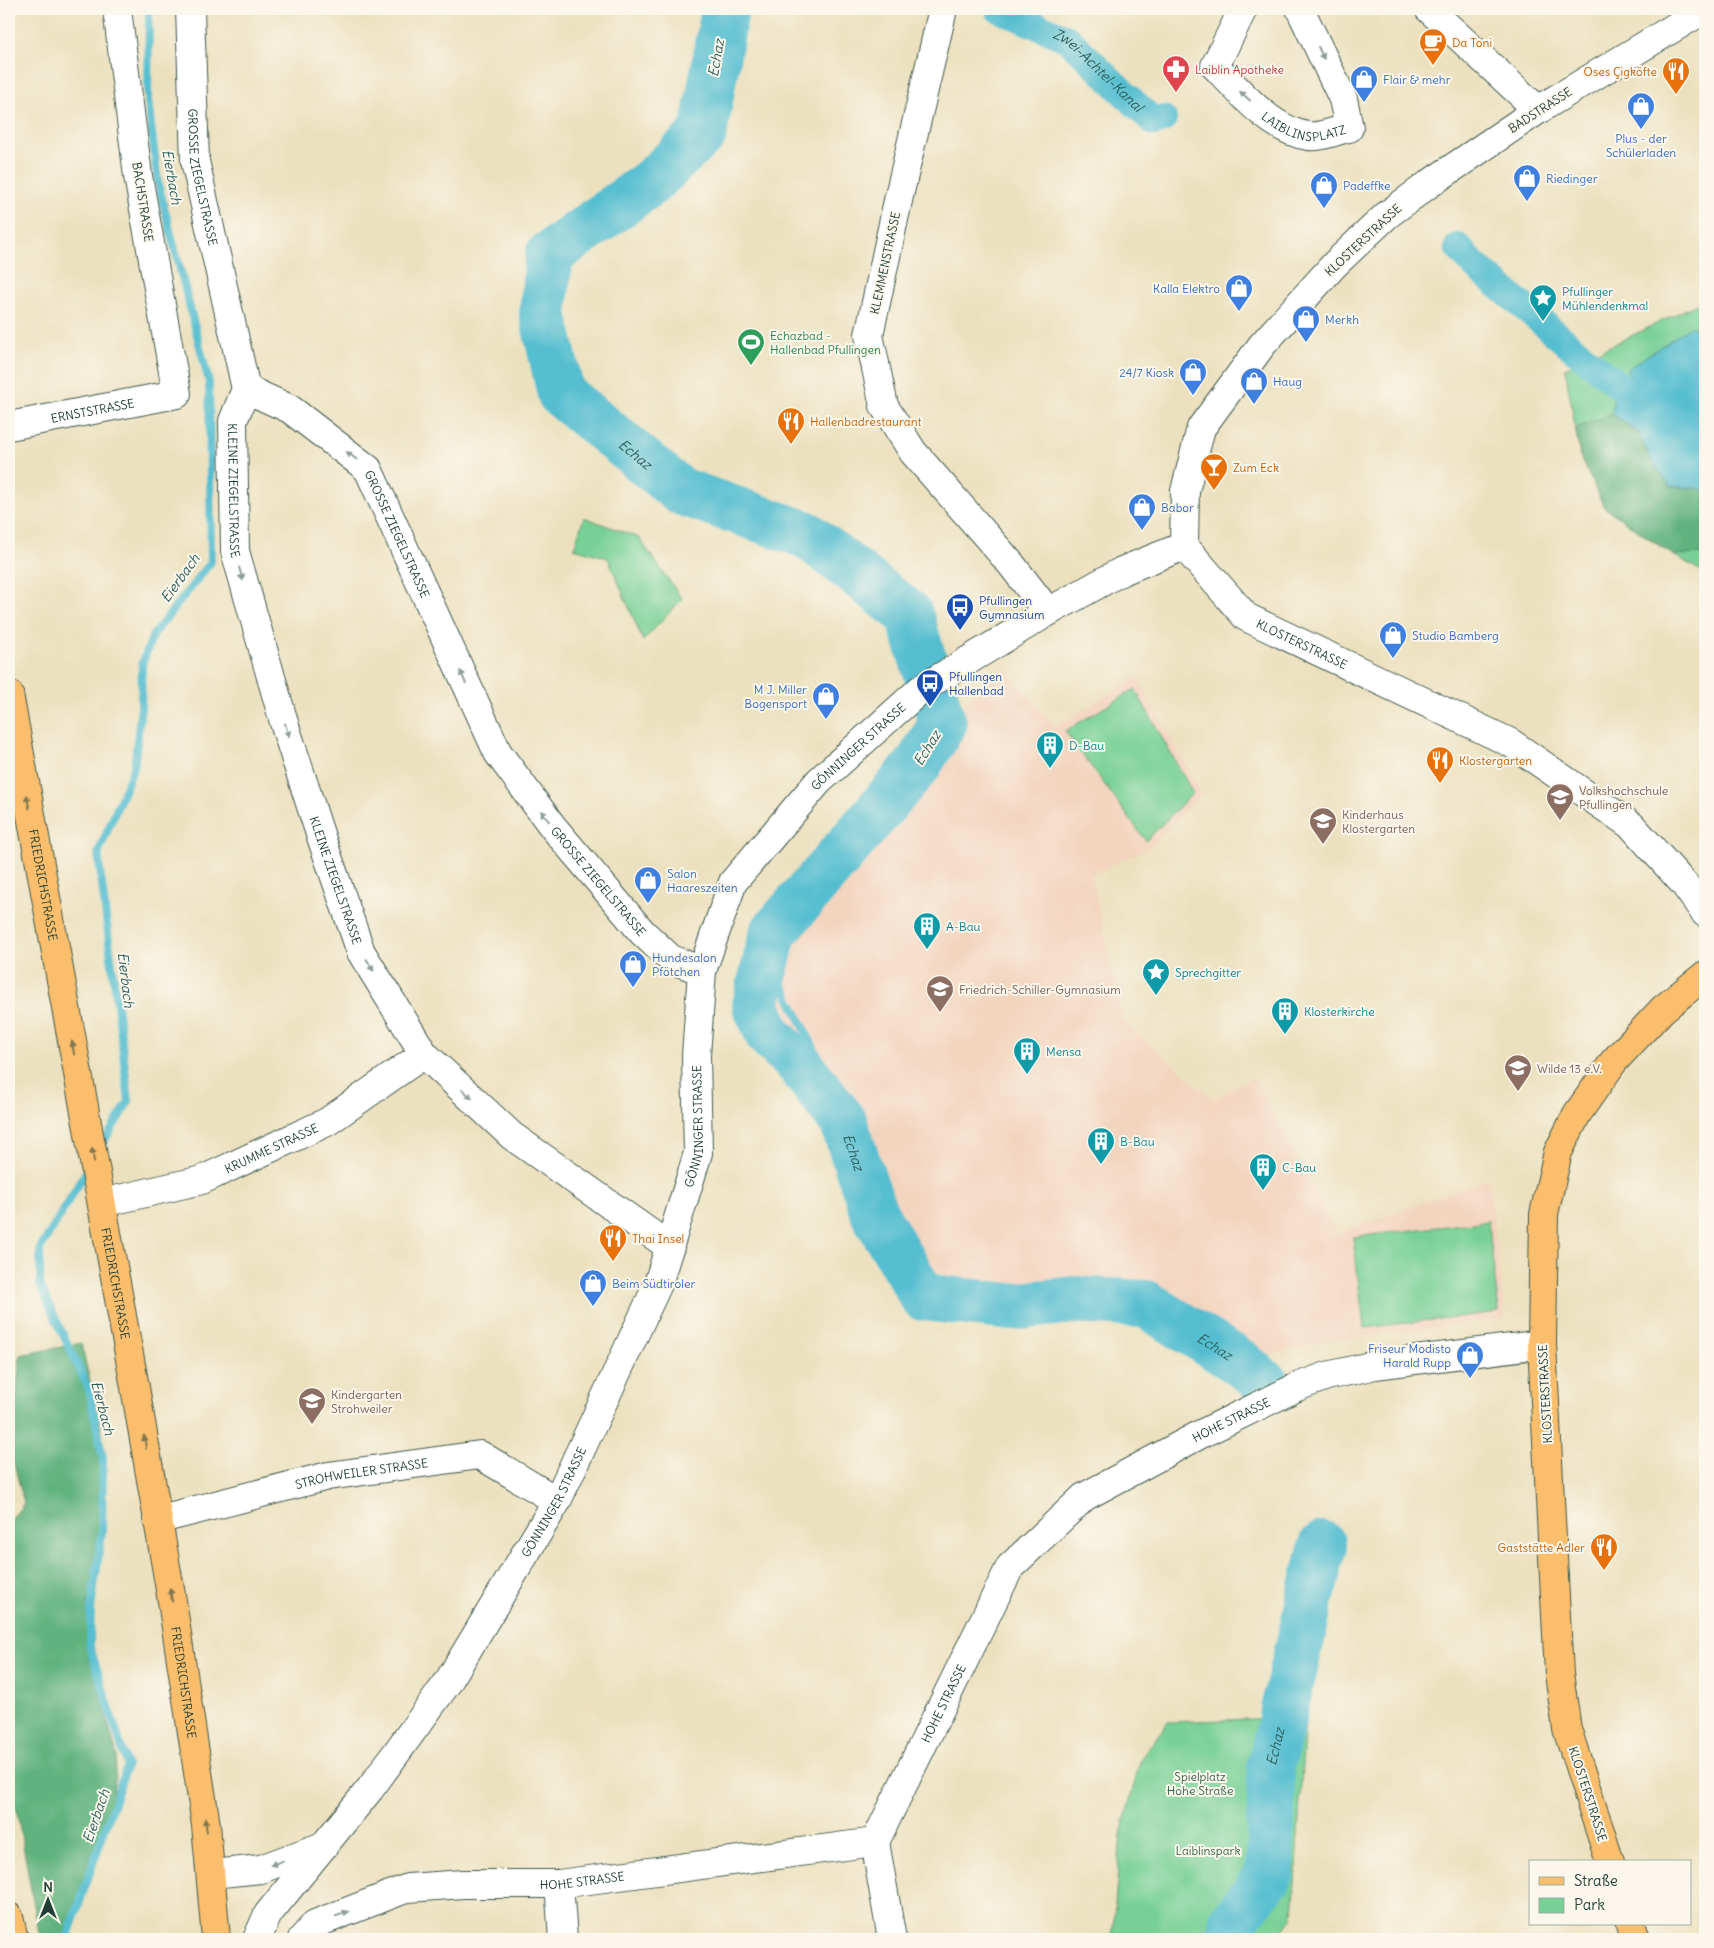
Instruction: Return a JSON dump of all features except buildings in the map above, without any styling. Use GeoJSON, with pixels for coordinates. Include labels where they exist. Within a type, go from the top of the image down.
{"type":"FeatureCollection","features":[{"type":"Feature","properties":{"kind":"main road","name":"FRIEDRICHSTRASSE"},"geometry":{"type":"LineString","coordinates":[[9,694],[14,762],[82,1096],[158,1520],[212,1874]]}},
{"type":"Feature","properties":{"kind":"main road","name":"KLOSTERSTRASSE"},"geometry":{"type":"LineString","coordinates":[[1609,1860],[1566,1729],[1559,1674],[1542,1344],[1544,1214],[1558,1152],[1577,1114],[1614,1062],[1663,1009],[1705,975]]}},
{"type":"Feature","properties":{"kind":"main road"},"geometry":{"type":"LineString","coordinates":[[212,1874],[216,1939]]}},
{"type":"Feature","properties":{"kind":"main road"},"geometry":{"type":"LineString","coordinates":[[9,1917],[14,1939]]}},
{"type":"Feature","properties":{"kind":"main road"},"geometry":{"type":"LineString","coordinates":[[1632,1926],[1636,1939]]}},
{"type":"Feature","properties":{"kind":"street","name":"BACHSTRASSE"},"geometry":{"type":"LineString","coordinates":[[117,9],[138,176],[177,394]]}},
{"type":"Feature","properties":{"kind":"street","name":"GROSSE ZIEGELSTRASSE"},"geometry":{"type":"LineString","coordinates":[[190,9],[195,161],[246,389],[290,409],[368,469],[498,753],[553,827],[642,932],[671,959],[702,971]]}},
{"type":"Feature","properties":{"kind":"street","name":"KLEMMENSTRASSE"},"geometry":{"type":"LineString","coordinates":[[944,9],[899,196],[869,334],[884,406],[913,452],[1011,564],[1048,612]]}},
{"type":"Feature","properties":{"kind":"street","name":"LAIBLINSPLATZ"},"geometry":{"type":"LineString","coordinates":[[1243,9],[1215,66],[1239,91],[1283,130],[1310,136],[1349,128],[1343,99],[1300,9]]}},
{"type":"Feature","properties":{"kind":"street"},"geometry":{"type":"LineString","coordinates":[[1429,9],[1538,110]]}},
{"type":"Feature","properties":{"kind":"street","name":"BADSTRASSE"},"geometry":{"type":"LineString","coordinates":[[1429,184],[1538,110],[1705,9]]}},
{"type":"Feature","properties":{"kind":"street","name":"KLOSTERSTRASSE"},"geometry":{"type":"LineString","coordinates":[[1429,184],[1387,215],[1335,264],[1262,344],[1201,428],[1184,491],[1184,546],[1246,617],[1511,743],[1632,826],[1685,885],[1705,913]]}},
{"type":"Feature","properties":{"kind":"street","name":"KLEINE ZIEGELSTRASSE"},"geometry":{"type":"LineString","coordinates":[[246,389],[233,421],[235,551],[288,734],[321,837],[362,952],[424,1054],[512,1136],[670,1248]]}},
{"type":"Feature","properties":{"kind":"street","name":"ERNSTSTRASSE"},"geometry":{"type":"LineString","coordinates":[[9,426],[177,394]]}},
{"type":"Feature","properties":{"kind":"street","name":"GÖNNINGER STRASSE"},"geometry":{"type":"LineString","coordinates":[[257,1939],[268,1914],[370,1789],[448,1682],[556,1501],[658,1284],[698,1153],[696,1056],[702,971],[733,882],[819,781],[921,689],[1048,612],[1122,571],[1184,546]]}},
{"type":"Feature","properties":{"kind":"street","name":"KRUMME STRASSE"},"geometry":{"type":"LineString","coordinates":[[102,1203],[202,1180],[327,1122],[424,1054]]}},
{"type":"Feature","properties":{"kind":"street","name":"HOHE STRASSE"},"geometry":{"type":"LineString","coordinates":[[302,1939],[315,1924],[408,1888],[463,1884],[559,1884],[875,1842],[1010,1567],[1084,1497],[1201,1434],[1297,1387],[1327,1376],[1375,1365],[1542,1344]]}},
{"type":"Feature","properties":{"kind":"street","name":"STROHWEILER STRASSE"},"geometry":{"type":"LineString","coordinates":[[158,1520],[328,1476],[480,1455],[556,1501]]}},
{"type":"Feature","properties":{"kind":"street"},"geometry":{"type":"LineString","coordinates":[[875,1842],[892,1939]]}},
{"type":"Feature","properties":{"kind":"street"},"geometry":{"type":"LineString","coordinates":[[212,1874],[261,1869],[323,1846]]}},
{"type":"Feature","properties":{"kind":"street"},"geometry":{"type":"LineString","coordinates":[[559,1884],[563,1939]]}},
{"type":"Feature","properties":{"kind":"shaded area","name":"Friedrich-Schiller-Gymnasium"},"geometry":{"type":"Polygon","coordinates":[[[1003,668],[1055,727],[1137,677],[1202,794],[1150,847],[1091,875],[1123,1021],[1213,1099],[1254,1077],[1336,1234],[1489,1178],[1505,1319],[1320,1342],[1241,1363],[1146,1304],[1073,1300],[1011,1307],[923,1297],[874,1213],[843,1121],[799,1064],[769,1035],[756,1005],[773,933],[917,766],[943,724],[1003,668]]]}},
{"type":"Feature","properties":{"kind":"green space"},"geometry":{"type":"Polygon","coordinates":[[[1705,300],[1705,573],[1673,555],[1604,507],[1580,456],[1565,368],[1705,300]]]}},
{"type":"Feature","properties":{"kind":"green space"},"geometry":{"type":"Polygon","coordinates":[[[1612,414],[1638,432],[1652,462],[1671,486],[1705,489],[1705,554],[1673,555],[1604,507],[1580,456],[1576,428],[1612,414]]]}},
{"type":"Feature","properties":{"kind":"green space"},"geometry":{"type":"Polygon","coordinates":[[[584,517],[639,538],[682,599],[643,641],[608,558],[574,548],[584,517]]]}},
{"type":"Feature","properties":{"kind":"green space"},"geometry":{"type":"Polygon","coordinates":[[[1135,689],[1193,793],[1146,841],[1065,731],[1135,689]]]}},
{"type":"Feature","properties":{"kind":"green space"},"geometry":{"type":"Polygon","coordinates":[[[1488,1221],[1499,1312],[1364,1328],[1353,1237],[1488,1221]]]}},
{"type":"Feature","properties":{"kind":"green space"},"geometry":{"type":"Polygon","coordinates":[[[81,1343],[102,1432],[105,1532],[87,1605],[100,1692],[117,1756],[111,1815],[63,1939],[40,1939],[9,1769],[9,1523],[24,1503],[11,1452],[20,1355],[81,1343]]]}},
{"type":"Feature","properties":{"kind":"green space","name":"Laiblinspark"},"geometry":{"type":"Polygon","coordinates":[[[1305,1717],[1293,1918],[1275,1939],[1112,1939],[1121,1834],[1141,1758],[1168,1722],[1305,1717]]]}},
{"type":"Feature","properties":{"kind":"water"},"geometry":{"type":"Polygon","coordinates":[[[1690,327],[1705,330],[1705,489],[1671,486],[1652,462],[1638,432],[1612,414],[1614,396],[1632,378],[1626,370],[1690,327]]]}},
{"type":"Feature","properties":{"kind":"waterway","name":"Eierbach"},"geometry":{"type":"LineString","coordinates":[[99,1150],[129,1101],[98,853],[134,767],[141,708],[142,664],[153,635],[211,562],[209,382],[158,183],[148,100],[149,9]]}},
{"type":"Feature","properties":{"kind":"waterway","name":"Echaz"},"geometry":{"type":"LineString","coordinates":[[725,9],[703,134],[650,183],[549,255],[543,314],[561,394],[680,491],[807,535],[909,614],[943,724],[917,766],[773,933],[756,1005],[769,1035],[799,1064],[843,1121],[874,1213],[923,1297],[1011,1307],[1073,1300],[1146,1304],[1241,1363],[1267,1385]]}},
{"type":"Feature","properties":{"kind":"waterway","name":"Zwei-Achtel-Kanal"},"geometry":{"type":"LineString","coordinates":[[999,9],[1068,39],[1154,122],[1163,119]]}},
{"type":"Feature","properties":{"kind":"waterway","name":"Zwei-Achtel-Kanal"},"geometry":{"type":"LineString","coordinates":[[1458,247],[1473,264],[1569,345],[1694,446],[1705,463]]}},
{"type":"Feature","properties":{"kind":"waterway"},"geometry":{"type":"LineString","coordinates":[[768,955],[818,1056],[813,1083]]}},
{"type":"Feature","properties":{"kind":"waterway","name":"Eierbach"},"geometry":{"type":"LineString","coordinates":[[67,1939],[127,1765],[90,1647],[91,1609],[102,1532],[103,1458],[89,1390],[40,1285],[40,1249],[87,1170]]}},
{"type":"Feature","properties":{"kind":"waterway","name":"Echaz"},"geometry":{"type":"LineString","coordinates":[[1230,1939],[1233,1921],[1270,1874],[1271,1765],[1323,1545]]}},
{"type":"Feature","properties":{"kind":"place","name":"Da Toni"},"geometry":{"type":"Point","coordinates":[1433,66]}},
{"type":"Feature","properties":{"kind":"place","name":"Laiblin Apotheke"},"geometry":{"type":"Point","coordinates":[1176,93]}},
{"type":"Feature","properties":{"kind":"place","name":"Oses Çigköfte"},"geometry":{"type":"Point","coordinates":[1676,95]}},
{"type":"Feature","properties":{"kind":"place","name":"Flair & mehr"},"geometry":{"type":"Point","coordinates":[1364,103]}},
{"type":"Feature","properties":{"kind":"place","name":"Plus - der Schülerladen"},"geometry":{"type":"Point","coordinates":[1641,130]}},
{"type":"Feature","properties":{"kind":"place","name":"Riedinger"},"geometry":{"type":"Point","coordinates":[1527,202]}},
{"type":"Feature","properties":{"kind":"place","name":"Padeffke"},"geometry":{"type":"Point","coordinates":[1324,209]}},
{"type":"Feature","properties":{"kind":"place","name":"Kalla Elektro"},"geometry":{"type":"Point","coordinates":[1239,312]}},
{"type":"Feature","properties":{"kind":"place","name":"Pfullinger Mühlendenkmal"},"geometry":{"type":"Point","coordinates":[1543,322]}},
{"type":"Feature","properties":{"kind":"place","name":"Merkh"},"geometry":{"type":"Point","coordinates":[1306,343]}},
{"type":"Feature","properties":{"kind":"place","name":"Echazbad - Hallenbad Pfullingen"},"geometry":{"type":"Point","coordinates":[751,366]}},
{"type":"Feature","properties":{"kind":"place","name":"24/7 Kiosk"},"geometry":{"type":"Point","coordinates":[1193,396]}},
{"type":"Feature","properties":{"kind":"place","name":"Haug"},"geometry":{"type":"Point","coordinates":[1254,405]}},
{"type":"Feature","properties":{"kind":"place","name":"Hallenbadrestaurant"},"geometry":{"type":"Point","coordinates":[791,445]}},
{"type":"Feature","properties":{"kind":"place","name":"Zum Eck"},"geometry":{"type":"Point","coordinates":[1214,491]}},
{"type":"Feature","properties":{"kind":"place","name":"Babor"},"geometry":{"type":"Point","coordinates":[1142,531]}},
{"type":"Feature","properties":{"kind":"place","name":"Pfullingen Gymnasium"},"geometry":{"type":"Point","coordinates":[960,631]}},
{"type":"Feature","properties":{"kind":"place","name":"Studio Bamberg"},"geometry":{"type":"Point","coordinates":[1393,659]}},
{"type":"Feature","properties":{"kind":"place","name":"Pfullingen Hallenbad"},"geometry":{"type":"Point","coordinates":[930,707]}},
{"type":"Feature","properties":{"kind":"place","name":"M J. Miller Bogensport"},"geometry":{"type":"Point","coordinates":[826,720]}},
{"type":"Feature","properties":{"kind":"place","name":"D-Bau"},"geometry":{"type":"Point","coordinates":[1050,769]}},
{"type":"Feature","properties":{"kind":"place","name":"Klostergarten"},"geometry":{"type":"Point","coordinates":[1440,784]}},
{"type":"Feature","properties":{"kind":"place","name":"Volkshochschule Pfullingen"},"geometry":{"type":"Point","coordinates":[1560,821]}},
{"type":"Feature","properties":{"kind":"place","name":"Kinderhaus Klostergarten"},"geometry":{"type":"Point","coordinates":[1323,845]}},
{"type":"Feature","properties":{"kind":"place","name":"Salon Haareszeiten"},"geometry":{"type":"Point","coordinates":[648,904]}},
{"type":"Feature","properties":{"kind":"place","name":"A-Bau"},"geometry":{"type":"Point","coordinates":[927,950]}},
{"type":"Feature","properties":{"kind":"place","name":"Hundesalon Pfötchen"},"geometry":{"type":"Point","coordinates":[633,988]}},
{"type":"Feature","properties":{"kind":"place","name":"Sprechgitter"},"geometry":{"type":"Point","coordinates":[1156,996]}},
{"type":"Feature","properties":{"kind":"place","name":"Friedrich-Schiller-Gymnasium"},"geometry":{"type":"Point","coordinates":[940,1013]}},
{"type":"Feature","properties":{"kind":"place","name":"Klosterkirche"},"geometry":{"type":"Point","coordinates":[1285,1035]}},
{"type":"Feature","properties":{"kind":"place","name":"Mensa"},"geometry":{"type":"Point","coordinates":[1027,1075]}},
{"type":"Feature","properties":{"kind":"place","name":"Wilde 13 e.V."},"geometry":{"type":"Point","coordinates":[1518,1092]}},
{"type":"Feature","properties":{"kind":"place","name":"B-Bau"},"geometry":{"type":"Point","coordinates":[1101,1165]}},
{"type":"Feature","properties":{"kind":"place","name":"C-Bau"},"geometry":{"type":"Point","coordinates":[1263,1191]}},
{"type":"Feature","properties":{"kind":"place","name":"Thai Insel"},"geometry":{"type":"Point","coordinates":[613,1262]}},
{"type":"Feature","properties":{"kind":"place","name":"Beim Südtiroler"},"geometry":{"type":"Point","coordinates":[593,1307]}},
{"type":"Feature","properties":{"kind":"place","name":"Friseur Modisto Harald Rupp"},"geometry":{"type":"Point","coordinates":[1470,1379]}},
{"type":"Feature","properties":{"kind":"place","name":"Kindergarten Strohweiler"},"geometry":{"type":"Point","coordinates":[312,1425]}},
{"type":"Feature","properties":{"kind":"place","name":"Gaststätte Adler"},"geometry":{"type":"Point","coordinates":[1604,1571]}},
{"type":"Feature","properties":{"kind":"park label","name":"Spielplatz Hohe Straße"},"geometry":{"type":"Point","coordinates":[1200,1783]}}]}
